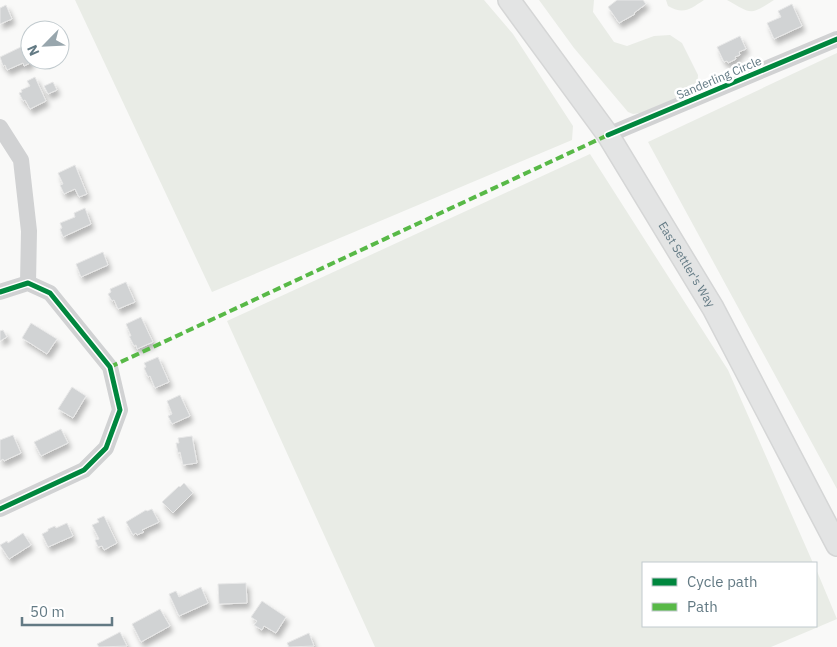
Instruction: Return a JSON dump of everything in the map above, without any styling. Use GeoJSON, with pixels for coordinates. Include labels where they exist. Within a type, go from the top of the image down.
{"type":"FeatureCollection","features":[{"type":"Feature","properties":{"kind":"main road","name":"East Settler's Way"},"geometry":{"type":"LineString","coordinates":[[509,0],[608,135],[713,308],[837,545]]}},
{"type":"Feature","properties":{"kind":"street","name":"Sanderling Circle"},"geometry":{"type":"LineString","coordinates":[[608,135],[837,39]]}},
{"type":"Feature","properties":{"kind":"street"},"geometry":{"type":"LineString","coordinates":[[0,127],[21,160],[29,231],[28,282]]}},
{"type":"Feature","properties":{"kind":"street"},"geometry":{"type":"LineString","coordinates":[[0,292],[28,282],[50,293],[110,367],[120,410],[106,448],[84,470],[0,509]]}},
{"type":"Feature","properties":{"kind":"shaded area"},"geometry":{"type":"Polygon","coordinates":[[[75,0],[484,0],[513,34],[573,126],[572,140],[212,292],[75,0]]]}},
{"type":"Feature","properties":{"kind":"shaded area"},"geometry":{"type":"Polygon","coordinates":[[[539,0],[594,0],[593,12],[614,42],[627,46],[654,36],[670,35],[682,43],[698,75],[697,90],[641,113],[633,114],[628,112],[574,48],[539,0]]]}},
{"type":"Feature","properties":{"kind":"shaded area"},"geometry":{"type":"Polygon","coordinates":[[[666,0],[704,0],[687,10],[678,10],[668,6],[666,0]]]}},
{"type":"Feature","properties":{"kind":"shaded area"},"geometry":{"type":"Polygon","coordinates":[[[727,0],[774,0],[760,9],[751,11],[727,0]]]}},
{"type":"Feature","properties":{"kind":"shaded area"},"geometry":{"type":"Polygon","coordinates":[[[837,53],[837,489],[648,142],[837,53]]]}},
{"type":"Feature","properties":{"kind":"shaded area"},"geometry":{"type":"Polygon","coordinates":[[[590,154],[728,370],[813,562],[642,562],[642,627],[817,627],[817,571],[837,619],[771,647],[375,647],[227,321],[590,154]]]}},
{"type":"Feature","properties":{"kind":"building"},"geometry":{"type":"Polygon","coordinates":[[[617,0],[643,0],[646,4],[635,14],[619,23],[608,7],[617,0]]]}},
{"type":"Feature","properties":{"kind":"building"},"geometry":{"type":"Polygon","coordinates":[[[792,4],[802,26],[774,39],[767,23],[781,17],[778,11],[792,4]]]}},
{"type":"Feature","properties":{"kind":"building"},"geometry":{"type":"Polygon","coordinates":[[[6,5],[12,19],[0,24],[0,8],[6,5]]]}},
{"type":"Feature","properties":{"kind":"building"},"geometry":{"type":"Polygon","coordinates":[[[740,36],[746,49],[739,52],[740,55],[735,57],[736,59],[728,63],[727,61],[724,62],[717,47],[740,36]]]}},
{"type":"Feature","properties":{"kind":"building"},"geometry":{"type":"Polygon","coordinates":[[[20,47],[20,64],[7,70],[5,65],[3,66],[0,57],[20,47]]]}},
{"type":"Feature","properties":{"kind":"building"},"geometry":{"type":"Polygon","coordinates":[[[35,77],[46,101],[30,109],[19,93],[30,86],[27,81],[35,77]]]}},
{"type":"Feature","properties":{"kind":"building"},"geometry":{"type":"Polygon","coordinates":[[[53,82],[57,90],[48,94],[44,86],[53,82]]]}},
{"type":"Feature","properties":{"kind":"building"},"geometry":{"type":"Polygon","coordinates":[[[75,165],[87,194],[79,197],[75,189],[64,194],[60,185],[63,184],[58,173],[75,165]]]}},
{"type":"Feature","properties":{"kind":"building"},"geometry":{"type":"Polygon","coordinates":[[[85,208],[91,224],[63,237],[60,223],[75,217],[74,213],[85,208]]]}},
{"type":"Feature","properties":{"kind":"building"},"geometry":{"type":"Polygon","coordinates":[[[103,252],[108,265],[81,277],[76,264],[103,252]]]}},
{"type":"Feature","properties":{"kind":"building"},"geometry":{"type":"Polygon","coordinates":[[[126,282],[135,302],[118,309],[114,300],[112,301],[108,294],[111,292],[110,289],[126,282]]]}},
{"type":"Feature","properties":{"kind":"building"},"geometry":{"type":"Polygon","coordinates":[[[141,317],[153,342],[137,349],[129,336],[131,336],[126,324],[141,317]]]}},
{"type":"Feature","properties":{"kind":"building"},"geometry":{"type":"Polygon","coordinates":[[[31,323],[57,339],[47,354],[22,338],[31,323]]]}},
{"type":"Feature","properties":{"kind":"building"},"geometry":{"type":"Polygon","coordinates":[[[3,330],[7,337],[0,341],[0,331],[3,330]]]}},
{"type":"Feature","properties":{"kind":"building"},"geometry":{"type":"Polygon","coordinates":[[[158,357],[169,382],[155,388],[144,368],[146,367],[144,363],[158,357]]]}},
{"type":"Feature","properties":{"kind":"building"},"geometry":{"type":"Polygon","coordinates":[[[72,387],[86,396],[73,418],[58,409],[72,387]]]}},
{"type":"Feature","properties":{"kind":"building"},"geometry":{"type":"Polygon","coordinates":[[[180,395],[190,416],[172,424],[168,416],[172,414],[167,401],[180,395]]]}},
{"type":"Feature","properties":{"kind":"building"},"geometry":{"type":"Polygon","coordinates":[[[61,429],[68,443],[41,456],[34,442],[61,429]]]}},
{"type":"Feature","properties":{"kind":"building"},"geometry":{"type":"Polygon","coordinates":[[[13,435],[21,453],[0,461],[0,440],[13,435]]]}},
{"type":"Feature","properties":{"kind":"building"},"geometry":{"type":"Polygon","coordinates":[[[192,436],[197,463],[183,465],[176,443],[179,443],[178,438],[192,436]]]}},
{"type":"Feature","properties":{"kind":"building"},"geometry":{"type":"Polygon","coordinates":[[[184,483],[193,493],[173,513],[162,502],[184,483]]]}},
{"type":"Feature","properties":{"kind":"building"},"geometry":{"type":"Polygon","coordinates":[[[152,509],[159,522],[142,530],[144,532],[133,535],[126,522],[146,510],[152,509]]]}},
{"type":"Feature","properties":{"kind":"building"},"geometry":{"type":"Polygon","coordinates":[[[104,516],[117,543],[104,550],[102,546],[98,547],[95,540],[99,539],[92,525],[99,522],[97,519],[104,516]]]}},
{"type":"Feature","properties":{"kind":"building"},"geometry":{"type":"Polygon","coordinates":[[[67,523],[73,536],[48,547],[42,534],[48,531],[48,529],[67,523]]]}},
{"type":"Feature","properties":{"kind":"building"},"geometry":{"type":"Polygon","coordinates":[[[23,533],[31,545],[9,559],[0,545],[7,541],[8,543],[23,533]]]}},
{"type":"Feature","properties":{"kind":"building"},"geometry":{"type":"Polygon","coordinates":[[[246,583],[247,603],[219,604],[218,584],[246,583]]]}},
{"type":"Feature","properties":{"kind":"building"},"geometry":{"type":"Polygon","coordinates":[[[201,587],[208,603],[179,616],[169,594],[176,591],[179,597],[201,587]]]}},
{"type":"Feature","properties":{"kind":"building"},"geometry":{"type":"Polygon","coordinates":[[[262,601],[286,617],[276,633],[264,626],[262,630],[254,625],[257,621],[251,617],[262,601]]]}},
{"type":"Feature","properties":{"kind":"building"},"geometry":{"type":"Polygon","coordinates":[[[160,609],[170,626],[141,642],[132,624],[160,609]]]}},
{"type":"Feature","properties":{"kind":"building"},"geometry":{"type":"Polygon","coordinates":[[[120,632],[127,646],[99,647],[97,644],[120,632]]]}},
{"type":"Feature","properties":{"kind":"building"},"geometry":{"type":"Polygon","coordinates":[[[309,633],[314,646],[289,647],[287,643],[309,633]]]}},
{"type":"Feature","properties":{"kind":"marked path"},"geometry":{"type":"LineString","coordinates":[[110,367],[608,135]]}},
{"type":"Feature","properties":{"kind":"cycle path"},"geometry":{"type":"LineString","coordinates":[[608,135],[837,39]]}},
{"type":"Feature","properties":{"kind":"cycle path"},"geometry":{"type":"LineString","coordinates":[[0,292],[28,283],[50,293],[110,367],[120,410],[106,448],[84,470],[0,509]]}}]}
